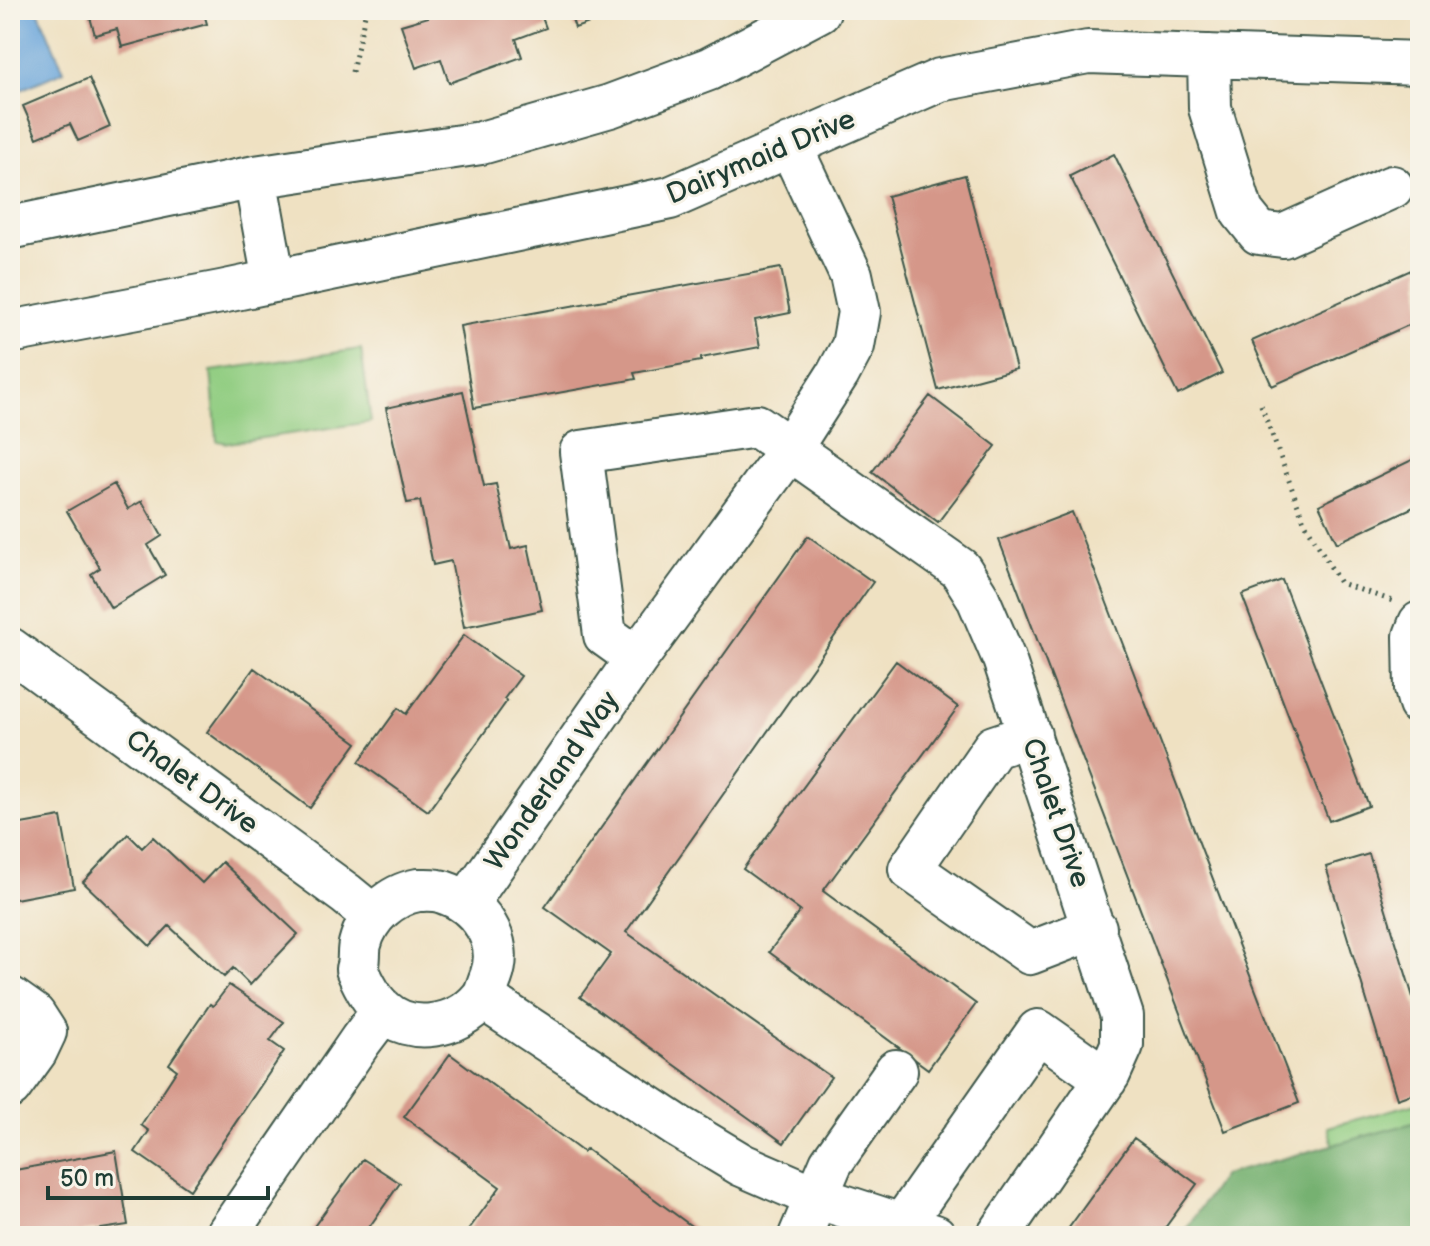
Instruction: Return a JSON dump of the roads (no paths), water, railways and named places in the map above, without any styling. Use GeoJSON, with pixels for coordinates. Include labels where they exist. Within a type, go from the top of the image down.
{"type":"FeatureCollection","features":[{"type":"Feature","properties":{"kind":"street"},"geometry":{"type":"LineString","coordinates":[[10,228],[255,177],[481,143],[610,106],[709,69],[819,11]]}},
{"type":"Feature","properties":{"kind":"street","name":"Dairymaid Drive"},"geometry":{"type":"LineString","coordinates":[[10,332],[274,281],[670,198],[940,80],[1088,52],[1420,63]]}},
{"type":"Feature","properties":{"kind":"street"},"geometry":{"type":"LineString","coordinates":[[1209,56],[1210,108],[1242,212],[1259,233],[1283,236],[1392,187]]}},
{"type":"Feature","properties":{"kind":"street","name":"Wonderland Way"},"geometry":{"type":"LineString","coordinates":[[467,903],[637,658],[790,449],[853,346],[859,312],[851,275],[790,145]]}},
{"type":"Feature","properties":{"kind":"street"},"geometry":{"type":"LineString","coordinates":[[255,177],[274,281]]}},
{"type":"Feature","properties":{"kind":"street"},"geometry":{"type":"LineString","coordinates":[[637,658],[605,635],[581,452],[757,426],[790,449]]}},
{"type":"Feature","properties":{"kind":"street","name":"Chalet Drive"},"geometry":{"type":"LineString","coordinates":[[790,449],[960,569],[977,596],[1004,659],[1122,1016],[1122,1045],[1106,1079],[998,1236]]}},
{"type":"Feature","properties":{"kind":"street"},"geometry":{"type":"LineString","coordinates":[[1407,612],[1415,636],[1416,689],[1420,704]]}},
{"type":"Feature","properties":{"kind":"street","name":"Chalet Drive"},"geometry":{"type":"LineString","coordinates":[[12,654],[373,916]]}},
{"type":"Feature","properties":{"kind":"street"},"geometry":{"type":"LineString","coordinates":[[1030,735],[994,747],[910,869],[1030,953],[1095,928]]}},
{"type":"Feature","properties":{"kind":"street"},"geometry":{"type":"LineString","coordinates":[[418,890],[441,891],[467,903],[485,922],[495,951],[494,969],[483,998],[464,1015],[435,1026],[406,1023],[383,1011],[364,986],[357,969],[360,943],[373,916],[395,897],[418,890]]}},
{"type":"Feature","properties":{"kind":"street"},"geometry":{"type":"LineString","coordinates":[[10,998],[34,1015],[45,1032],[36,1051],[10,1087]]}},
{"type":"Feature","properties":{"kind":"street"},"geometry":{"type":"LineString","coordinates":[[483,998],[677,1126],[742,1165],[816,1197],[918,1230],[1038,1031],[1106,1079]]}},
{"type":"Feature","properties":{"kind":"street"},"geometry":{"type":"LineString","coordinates":[[226,1236],[383,1011]]}},
{"type":"Feature","properties":{"kind":"street"},"geometry":{"type":"LineString","coordinates":[[800,1236],[831,1163],[896,1071]]}},
{"type":"Feature","properties":{"kind":"water"},"geometry":{"type":"Polygon","coordinates":[[[10,10],[38,10],[64,71],[11,94],[10,10]]]}}]}
